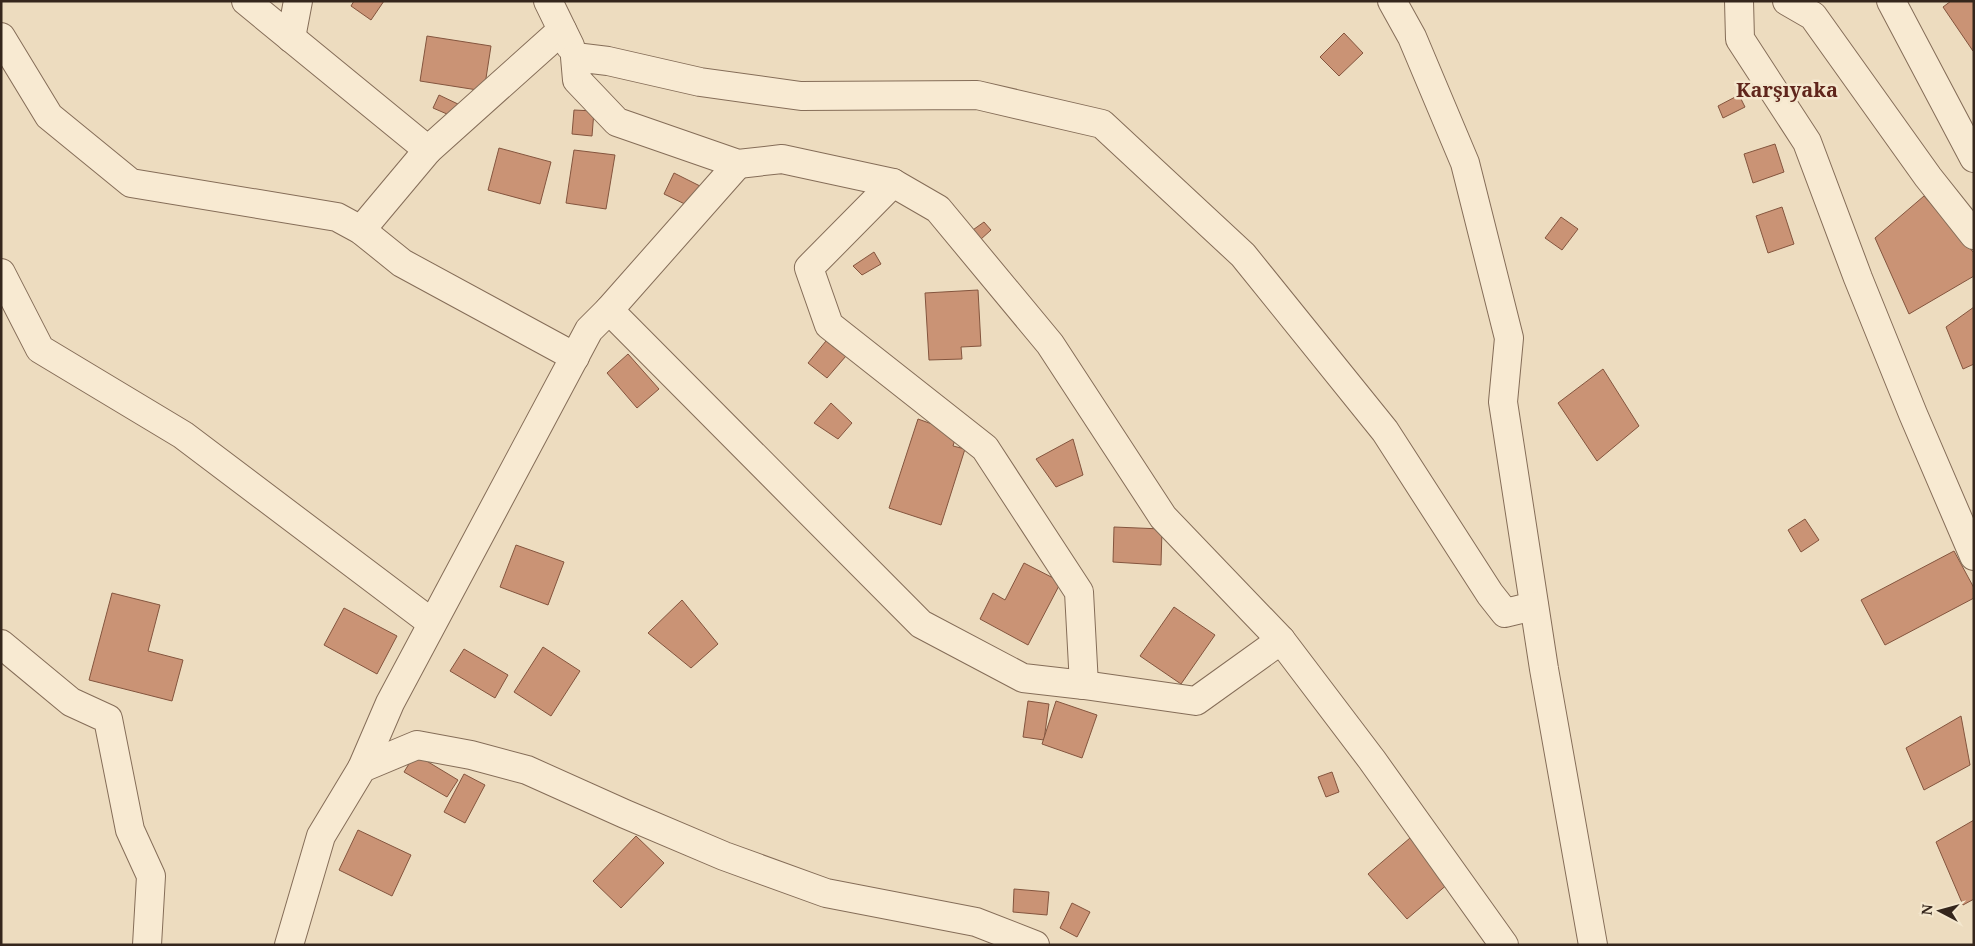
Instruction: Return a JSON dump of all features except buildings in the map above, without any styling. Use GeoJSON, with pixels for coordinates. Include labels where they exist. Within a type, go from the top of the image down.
{"type":"FeatureCollection","features":[{"type":"Feature","properties":{"kind":"street"},"geometry":{"type":"LineString","coordinates":[[246,1],[428,150]]}},
{"type":"Feature","properties":{"kind":"street"},"geometry":{"type":"LineString","coordinates":[[291,38],[298,1]]}},
{"type":"Feature","properties":{"kind":"street"},"geometry":{"type":"LineString","coordinates":[[548,1],[575,57],[577,80],[617,122],[738,164],[782,159],[893,183],[938,209],[1050,344],[1163,517],[1281,640],[1372,760],[1504,945]]}},
{"type":"Feature","properties":{"kind":"street"},"geometry":{"type":"LineString","coordinates":[[1392,1],[1412,37],[1465,163],[1509,338],[1503,402],[1534,606],[1593,945]]}},
{"type":"Feature","properties":{"kind":"street"},"geometry":{"type":"LineString","coordinates":[[1739,1],[1740,39],[1806,142],[1898,378],[1974,556]]}},
{"type":"Feature","properties":{"kind":"street"},"geometry":{"type":"LineString","coordinates":[[1787,1],[1812,16],[1928,177],[1974,235]]}},
{"type":"Feature","properties":{"kind":"street"},"geometry":{"type":"LineString","coordinates":[[1891,1],[1974,158]]}},
{"type":"Feature","properties":{"kind":"street"},"geometry":{"type":"LineString","coordinates":[[361,230],[428,150],[562,30]]}},
{"type":"Feature","properties":{"kind":"street"},"geometry":{"type":"LineString","coordinates":[[1,37],[49,116],[131,183],[337,217],[361,230],[402,263],[575,357]]}},
{"type":"Feature","properties":{"kind":"street"},"geometry":{"type":"LineString","coordinates":[[575,57],[608,61],[700,82],[801,96],[976,95],[1102,124],[1243,255],[1385,431],[1490,594],[1505,613],[1534,606]]}},
{"type":"Feature","properties":{"kind":"street"},"geometry":{"type":"LineString","coordinates":[[289,945],[321,836],[362,768],[390,702],[589,330],[609,310],[738,164]]}},
{"type":"Feature","properties":{"kind":"street"},"geometry":{"type":"LineString","coordinates":[[893,183],[809,268],[829,325],[985,448],[1079,592],[1084,685]]}},
{"type":"Feature","properties":{"kind":"street"},"geometry":{"type":"LineString","coordinates":[[1,273],[40,349],[182,435],[432,623]]}},
{"type":"Feature","properties":{"kind":"street"},"geometry":{"type":"LineString","coordinates":[[609,310],[921,624],[1023,678],[1196,701],[1281,640]]}},
{"type":"Feature","properties":{"kind":"street"},"geometry":{"type":"LineString","coordinates":[[1,644],[71,702],[108,719],[130,830],[150,876],[147,945]]}},
{"type":"Feature","properties":{"kind":"street"},"geometry":{"type":"LineString","coordinates":[[362,768],[417,745],[527,770],[715,852],[826,893],[976,922],[1035,945]]}},
{"type":"Feature","properties":{"kind":"district","name":"Karşıyaka"},"geometry":{"type":"Point","coordinates":[1787,90]}}]}
